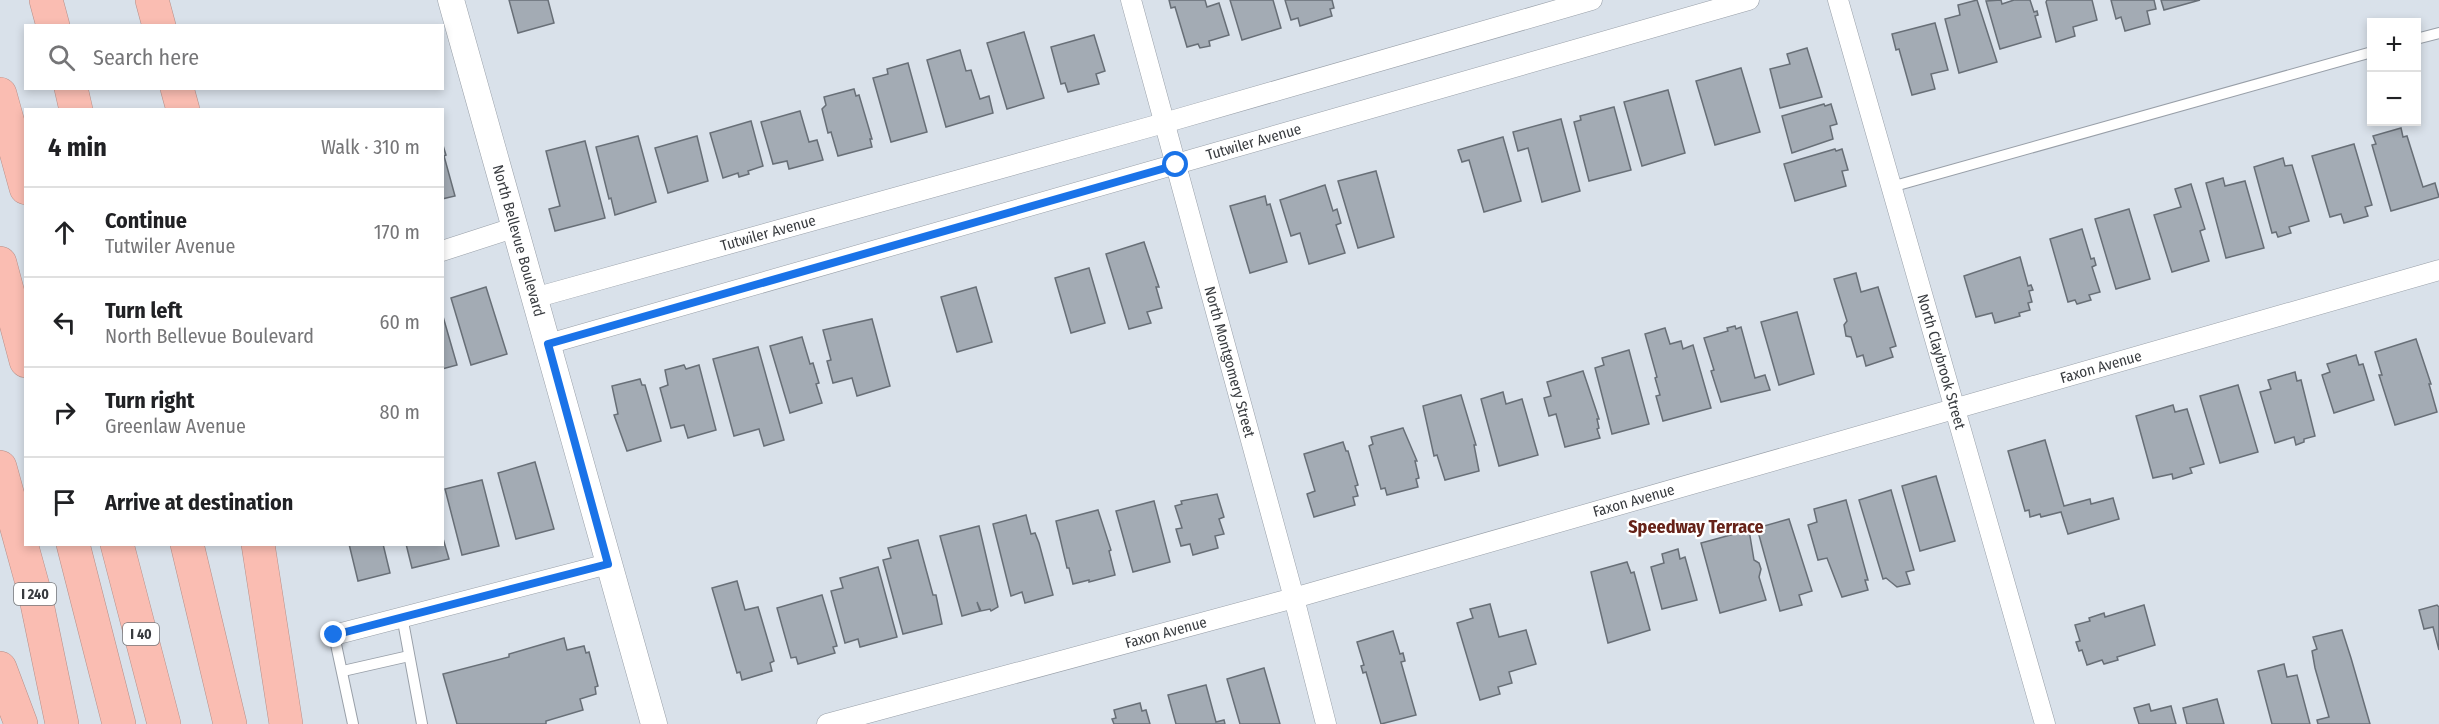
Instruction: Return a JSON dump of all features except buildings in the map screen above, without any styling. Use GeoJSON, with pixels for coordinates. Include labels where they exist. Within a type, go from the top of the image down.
{"type":"FeatureCollection","features":[{"type":"Feature","properties":{"kind":"highway"},"geometry":{"type":"LineString","coordinates":[[46,0],[52,24]]}},
{"type":"Feature","properties":{"kind":"highway"},"geometry":{"type":"LineString","coordinates":[[152,0],[158,24]]}},
{"type":"Feature","properties":{"kind":"highway"},"geometry":{"type":"LineString","coordinates":[[71,90],[76,108]]}},
{"type":"Feature","properties":{"kind":"highway"},"geometry":{"type":"LineString","coordinates":[[178,90],[182,108]]}},
{"type":"Feature","properties":{"kind":"highway"},"geometry":{"type":"LineString","coordinates":[[0,94],[24,181]]}},
{"type":"Feature","properties":{"kind":"highway"},"geometry":{"type":"LineString","coordinates":[[0,263],[24,353]]}},
{"type":"Feature","properties":{"kind":"highway","name":"I 240"},"geometry":{"type":"LineString","coordinates":[[0,467],[35,594],[62,724]]}},
{"type":"Feature","properties":{"kind":"highway"},"geometry":{"type":"LineString","coordinates":[[74,546],[119,724]]}},
{"type":"Feature","properties":{"kind":"highway","name":"I 40"},"geometry":{"type":"LineString","coordinates":[[118,546],[164,724]]}},
{"type":"Feature","properties":{"kind":"highway"},"geometry":{"type":"LineString","coordinates":[[187,546],[230,724]]}},
{"type":"Feature","properties":{"kind":"highway"},"geometry":{"type":"LineString","coordinates":[[258,546],[286,724]]}},
{"type":"Feature","properties":{"kind":"highway"},"geometry":{"type":"LineString","coordinates":[[0,668],[21,724]]}},
{"type":"Feature","properties":{"kind":"street","name":"North Bellevue Boulevard"},"geometry":{"type":"LineString","coordinates":[[451,0],[513,228],[548,344],[654,724]]}},
{"type":"Feature","properties":{"kind":"street","name":"North Montgomery Street"},"geometry":{"type":"LineString","coordinates":[[1131,0],[1294,598],[1326,724]]}},
{"type":"Feature","properties":{"kind":"street","name":"Tutwiler Avenue"},"geometry":{"type":"LineString","coordinates":[[534,298],[1164,123],[1592,0]]}},
{"type":"Feature","properties":{"kind":"street","name":"Tutwiler Avenue"},"geometry":{"type":"LineString","coordinates":[[548,344],[1749,0]]}},
{"type":"Feature","properties":{"kind":"street","name":"North Claybrook Street"},"geometry":{"type":"LineString","coordinates":[[1838,0],[2045,724]]}},
{"type":"Feature","properties":{"kind":"street"},"geometry":{"type":"LineString","coordinates":[[444,250],[513,228]]}},
{"type":"Feature","properties":{"kind":"street","name":"Faxon Avenue"},"geometry":{"type":"LineString","coordinates":[[828,724],[1294,598],[2439,270]]}},
{"type":"Feature","properties":{"kind":"street"},"geometry":{"type":"LineString","coordinates":[[334,635],[608,564]]}},
{"type":"Feature","properties":{"kind":"lane"},"geometry":{"type":"LineString","coordinates":[[2421,38],[2439,33]]}},
{"type":"Feature","properties":{"kind":"lane"},"geometry":{"type":"LineString","coordinates":[[1892,187],[2367,53]]}},
{"type":"Feature","properties":{"kind":"lane"},"geometry":{"type":"LineString","coordinates":[[402,616],[422,724]]}},
{"type":"Feature","properties":{"kind":"lane"},"geometry":{"type":"LineString","coordinates":[[334,635],[353,724]]}},
{"type":"Feature","properties":{"kind":"lane"},"geometry":{"type":"LineString","coordinates":[[343,671],[408,656]]}},
{"type":"Feature","properties":{"kind":"district","name":"Speedway Terrace"},"geometry":{"type":"Point","coordinates":[1696,527]}},
{"type":"Feature","properties":{"kind":"route"},"geometry":{"type":"LineString","coordinates":[[334,635],[608,564],[548,344],[1176,165]]}}]}
